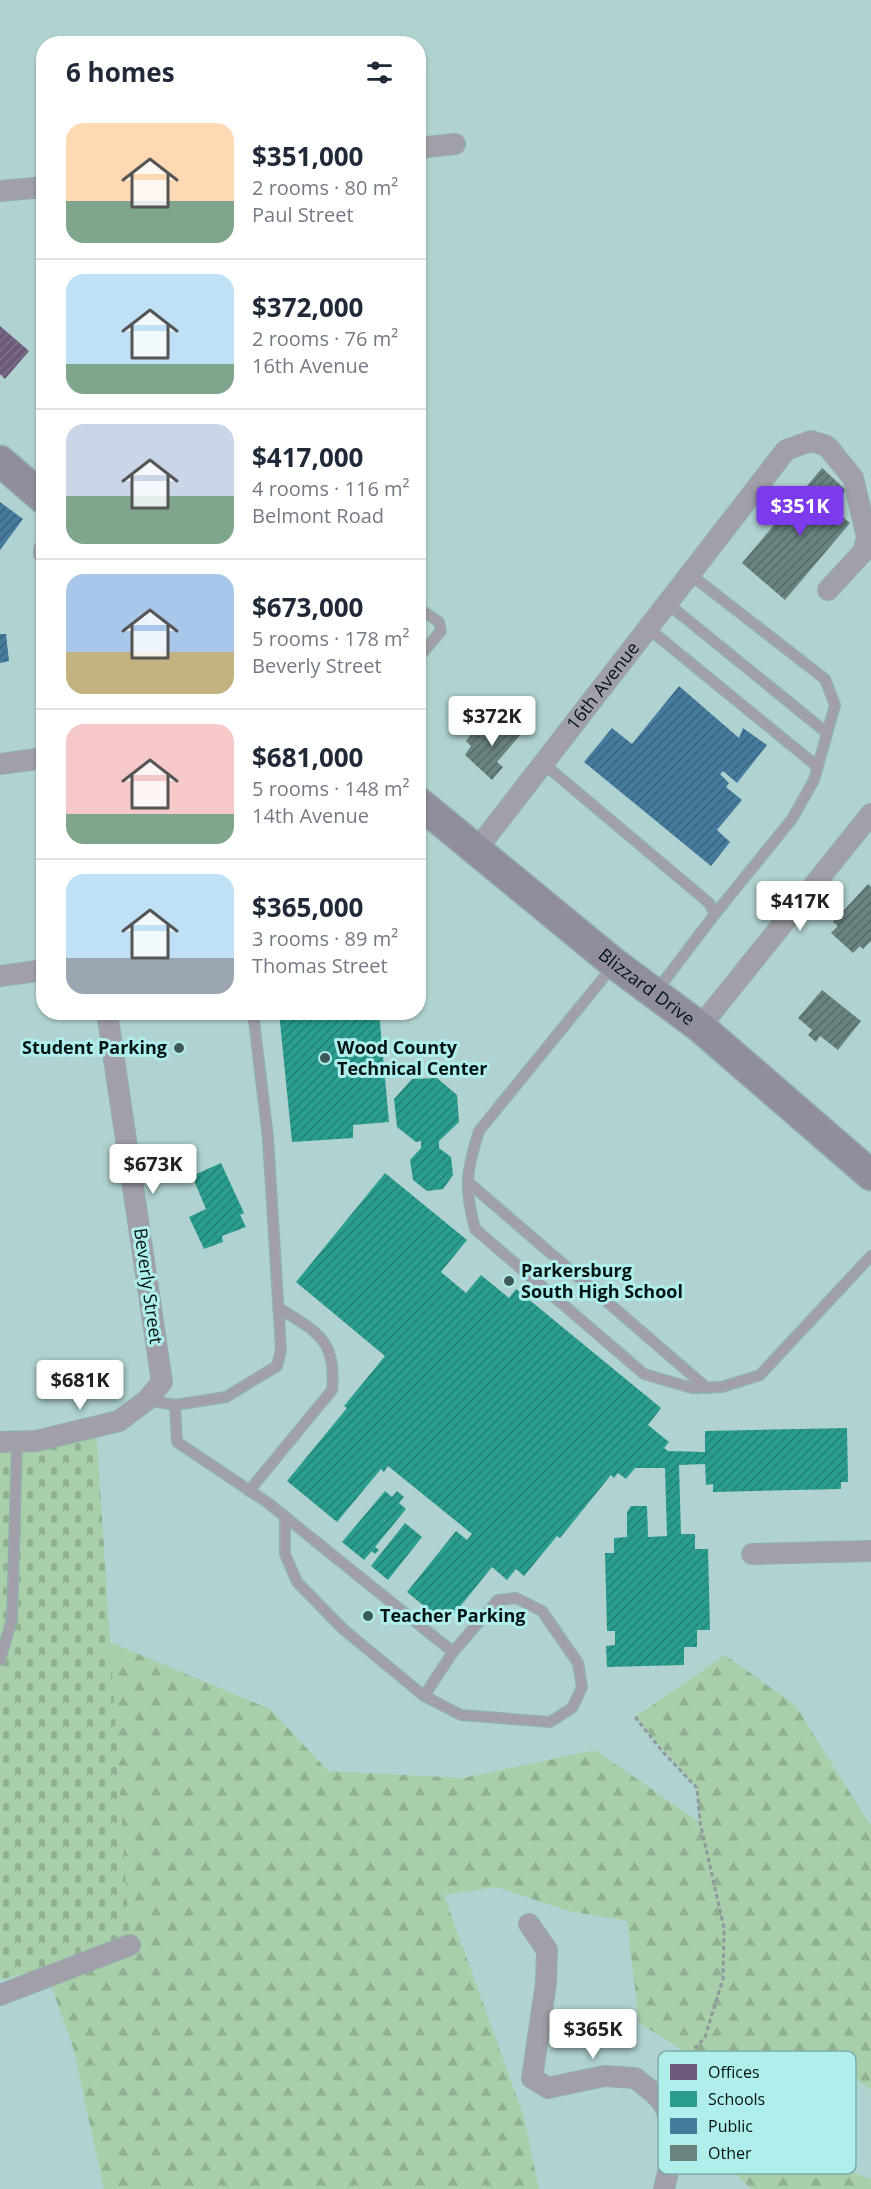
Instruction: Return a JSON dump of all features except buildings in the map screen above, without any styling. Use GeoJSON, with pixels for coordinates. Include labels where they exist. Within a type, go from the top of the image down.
{"type":"FeatureCollection","features":[{"type":"Feature","properties":{"kind":"main road"},"geometry":{"type":"LineString","coordinates":[[0,461],[36,493]]}},
{"type":"Feature","properties":{"kind":"main road","name":"Blizzard Drive"},"geometry":{"type":"LineString","coordinates":[[426,808],[615,964],[700,1027],[871,1175]]}},
{"type":"Feature","properties":{"kind":"street"},"geometry":{"type":"LineString","coordinates":[[426,147],[455,144]]}},
{"type":"Feature","properties":{"kind":"street"},"geometry":{"type":"LineString","coordinates":[[0,191],[36,188]]}},
{"type":"Feature","properties":{"kind":"street","name":"16th Avenue"},"geometry":{"type":"LineString","coordinates":[[477,849],[786,450],[811,441],[827,446],[853,478],[867,537],[863,552],[828,590]]}},
{"type":"Feature","properties":{"kind":"street"},"geometry":{"type":"LineString","coordinates":[[0,764],[36,759]]}},
{"type":"Feature","properties":{"kind":"street"},"geometry":{"type":"LineString","coordinates":[[700,1027],[871,814]]}},
{"type":"Feature","properties":{"kind":"street"},"geometry":{"type":"LineString","coordinates":[[0,976],[36,971]]}},
{"type":"Feature","properties":{"kind":"street","name":"Beverly Street"},"geometry":{"type":"LineString","coordinates":[[108,1020],[162,1382],[147,1400]]}},
{"type":"Feature","properties":{"kind":"street"},"geometry":{"type":"LineString","coordinates":[[8,1442],[36,1441],[119,1421],[147,1400]]}},
{"type":"Feature","properties":{"kind":"street"},"geometry":{"type":"LineString","coordinates":[[752,1554],[871,1551]]}},
{"type":"Feature","properties":{"kind":"street"},"geometry":{"type":"LineString","coordinates":[[529,1924],[547,1950],[546,1983],[532,2078],[548,2088],[604,2076],[636,2078],[658,2097]]}},
{"type":"Feature","properties":{"kind":"street"},"geometry":{"type":"LineString","coordinates":[[0,1995],[130,1945]]}},
{"type":"Feature","properties":{"kind":"street"},"geometry":{"type":"LineString","coordinates":[[664,2189],[668,2174]]}},
{"type":"Feature","properties":{"kind":"lane"},"geometry":{"type":"LineString","coordinates":[[655,994],[715,914],[792,819],[814,780],[834,705],[825,679],[691,575]]}},
{"type":"Feature","properties":{"kind":"lane"},"geometry":{"type":"LineString","coordinates":[[668,604],[827,733]]}},
{"type":"Feature","properties":{"kind":"lane"},"geometry":{"type":"LineString","coordinates":[[426,613],[439,622],[441,631],[426,649]]}},
{"type":"Feature","properties":{"kind":"lane"},"geometry":{"type":"LineString","coordinates":[[649,628],[818,767]]}},
{"type":"Feature","properties":{"kind":"lane"},"geometry":{"type":"LineString","coordinates":[[544,764],[709,903],[715,914]]}},
{"type":"Feature","properties":{"kind":"lane"},"geometry":{"type":"LineString","coordinates":[[615,964],[479,1131],[470,1159],[466,1195],[475,1229],[644,1374],[692,1389],[722,1387],[760,1375],[871,1256]]}},
{"type":"Feature","properties":{"kind":"lane"},"geometry":{"type":"LineString","coordinates":[[147,1400],[175,1405],[226,1397],[277,1366],[281,1350],[268,1138],[254,1020]]}},
{"type":"Feature","properties":{"kind":"lane"},"geometry":{"type":"LineString","coordinates":[[468,1182],[707,1388]]}},
{"type":"Feature","properties":{"kind":"lane"},"geometry":{"type":"LineString","coordinates":[[249,1491],[306,1425],[332,1390],[331,1351],[314,1330],[279,1308]]}},
{"type":"Feature","properties":{"kind":"lane"},"geometry":{"type":"LineString","coordinates":[[175,1405],[177,1442],[285,1516],[453,1652]]}},
{"type":"Feature","properties":{"kind":"lane"},"geometry":{"type":"LineString","coordinates":[[0,1660],[12,1618],[8,1442]]}},
{"type":"Feature","properties":{"kind":"lane"},"geometry":{"type":"LineString","coordinates":[[285,1516],[285,1554],[297,1582],[343,1629],[424,1696],[461,1715],[550,1722],[572,1708],[582,1687],[578,1663],[542,1611],[516,1598],[498,1600],[453,1652],[424,1696]]}},
{"type":"Feature","properties":{"kind":"path"},"geometry":{"type":"LineString","coordinates":[[635,1717],[662,1751],[697,1788],[700,1822],[724,1928],[723,1979],[705,2037],[692,2051]]}},
{"type":"Feature","properties":{"kind":"path"},"geometry":{"type":"LineString","coordinates":[[654,2093],[658,2089]]}},
{"type":"Feature","properties":{"kind":"green space"},"geometry":{"type":"Polygon","coordinates":[[[96,1427],[130,1945],[0,1980],[0,1442],[96,1427]]]}},
{"type":"Feature","properties":{"kind":"green space"},"geometry":{"type":"Polygon","coordinates":[[[110,1642],[270,1709],[328,1771],[463,1778],[595,1750],[699,1822],[697,1788],[635,1717],[725,1655],[795,1705],[871,1826],[871,2090],[856,2078],[856,2051],[684,2051],[639,2023],[627,1921],[569,1911],[496,1887],[444,1895],[524,2117],[539,2189],[104,2189],[73,2047],[45,1968],[130,1945],[110,1642]]]}},
{"type":"Feature","properties":{"kind":"green space"},"geometry":{"type":"Polygon","coordinates":[[[856,2173],[871,2179],[871,2189],[751,2189],[736,2174],[856,2173]]]}},
{"type":"Feature","properties":{"kind":"place","name":"Student Parking"},"geometry":{"type":"Point","coordinates":[179,1048]}},
{"type":"Feature","properties":{"kind":"place","name":"Wood County Technical Center"},"geometry":{"type":"Point","coordinates":[325,1058]}},
{"type":"Feature","properties":{"kind":"place","name":"Parkersburg South High School"},"geometry":{"type":"Point","coordinates":[509,1281]}},
{"type":"Feature","properties":{"kind":"place","name":"Teacher Parking"},"geometry":{"type":"Point","coordinates":[368,1616]}}]}
